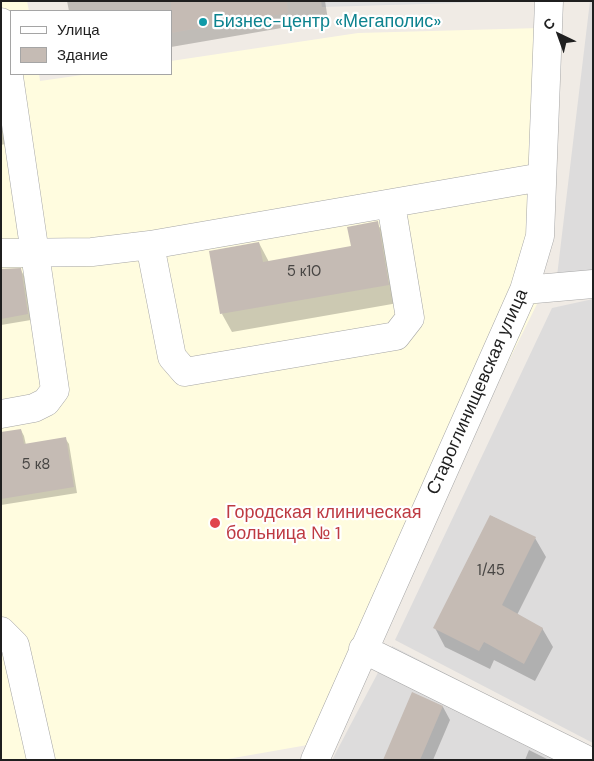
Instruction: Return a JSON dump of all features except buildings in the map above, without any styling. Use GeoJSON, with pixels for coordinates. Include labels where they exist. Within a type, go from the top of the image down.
{"type":"FeatureCollection","features":[{"type":"Feature","properties":{"kind":"street","name":"Староглинищевская улица"},"geometry":{"type":"LineString","coordinates":[[314,760],[524,290],[540,236],[549,1]]}},
{"type":"Feature","properties":{"kind":"street"},"geometry":{"type":"LineString","coordinates":[[1,22],[3,50],[55,390],[46,402],[34,408],[1,414]]}},
{"type":"Feature","properties":{"kind":"street"},"geometry":{"type":"LineString","coordinates":[[1,253],[92,252],[150,245],[542,177]]}},
{"type":"Feature","properties":{"kind":"street"},"geometry":{"type":"LineString","coordinates":[[150,245],[172,357],[185,372],[396,336],[410,318],[391,204]]}},
{"type":"Feature","properties":{"kind":"street"},"geometry":{"type":"LineString","coordinates":[[524,290],[593,284]]}},
{"type":"Feature","properties":{"kind":"street"},"geometry":{"type":"LineString","coordinates":[[1,631],[15,645],[42,760]]}},
{"type":"Feature","properties":{"kind":"street"},"geometry":{"type":"LineString","coordinates":[[363,649],[587,760]]}},
{"type":"Feature","properties":{"kind":"shaded area","name":"Городская клиническая больница № 1"},"geometry":{"type":"Polygon","coordinates":[[[1,1],[27,1],[29,10],[10,10],[10,75],[39,75],[40,81],[82,75],[172,75],[172,61],[358,33],[540,28],[538,302],[319,743],[222,760],[1,760],[1,1]]]}},
{"type":"Feature","properties":{"kind":"shaded area"},"geometry":{"type":"Polygon","coordinates":[[[321,1],[524,1],[322,7],[321,1]]]}},
{"type":"Feature","properties":{"kind":"shaded area"},"geometry":{"type":"Polygon","coordinates":[[[590,1],[593,1],[593,293],[554,301],[590,1]]]}},
{"type":"Feature","properties":{"kind":"shaded area"},"geometry":{"type":"Polygon","coordinates":[[[593,299],[593,743],[395,640],[552,308],[593,299]]]}},
{"type":"Feature","properties":{"kind":"shaded area"},"geometry":{"type":"Polygon","coordinates":[[[392,646],[593,749],[593,760],[332,760],[392,646]]]}},
{"type":"Feature","properties":{"kind":"place","name":"Бизнес-центр «Мегаполис»"},"geometry":{"type":"Point","coordinates":[203,22]}},
{"type":"Feature","properties":{"kind":"place","name":"Городская клиническая больница № 1"},"geometry":{"type":"Point","coordinates":[215,523]}}]}
